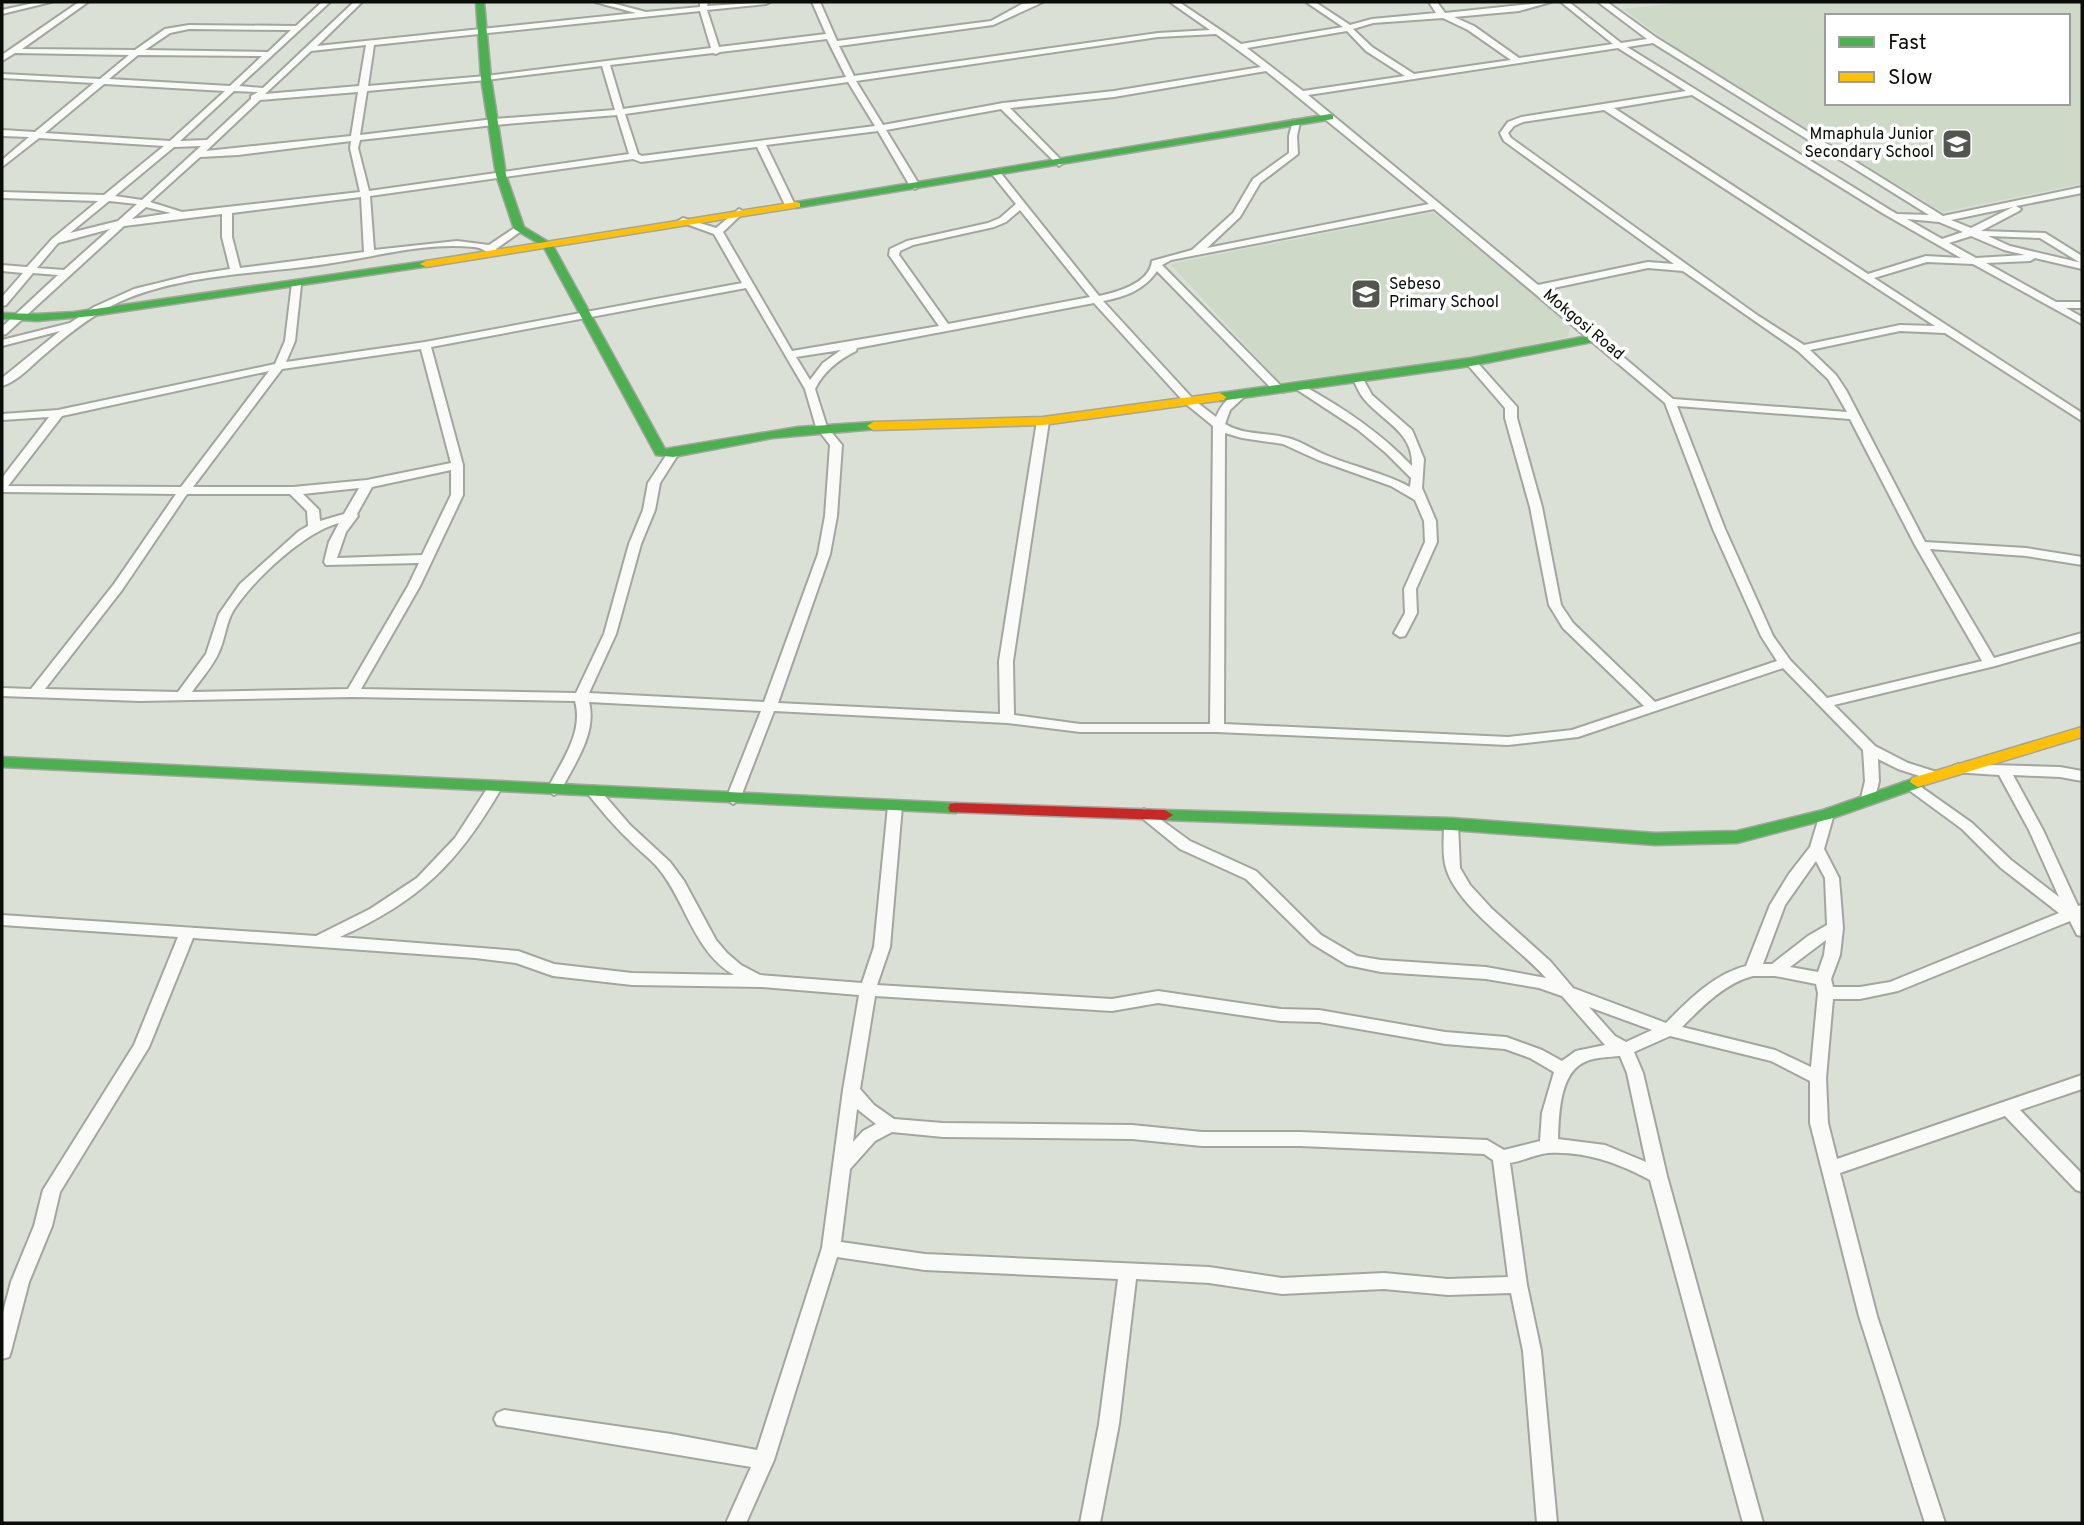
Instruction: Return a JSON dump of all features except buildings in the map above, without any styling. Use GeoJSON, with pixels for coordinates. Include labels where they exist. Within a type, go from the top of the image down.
{"type":"FeatureCollection","features":[{"type":"Feature","properties":{"kind":"street"},"geometry":{"type":"LineString","coordinates":[[2,12],[47,2]]}},
{"type":"Feature","properties":{"kind":"street"},"geometry":{"type":"LineString","coordinates":[[2,59],[84,2]]}},
{"type":"Feature","properties":{"kind":"street"},"geometry":{"type":"LineString","coordinates":[[2,303],[55,241],[172,144],[326,2]]}},
{"type":"Feature","properties":{"kind":"street"},"geometry":{"type":"LineString","coordinates":[[2,332],[9,317],[122,223],[358,2]]}},
{"type":"Feature","properties":{"kind":"street"},"geometry":{"type":"LineString","coordinates":[[480,2],[486,78],[500,175],[519,229],[548,244],[661,452],[673,453],[751,436],[822,427],[1044,421],[1358,379],[1471,362],[1598,338]]}},
{"type":"Feature","properties":{"kind":"street"},"geometry":{"type":"LineString","coordinates":[[598,20],[599,2],[652,14]]}},
{"type":"Feature","properties":{"kind":"street"},"geometry":{"type":"LineString","coordinates":[[308,49],[482,33],[652,14],[704,5],[766,2]]}},
{"type":"Feature","properties":{"kind":"street"},"geometry":{"type":"LineString","coordinates":[[816,2],[851,79],[915,186]]}},
{"type":"Feature","properties":{"kind":"street"},"geometry":{"type":"LineString","coordinates":[[254,98],[486,78],[993,23],[1025,6],[1039,2]]}},
{"type":"Feature","properties":{"kind":"street","name":"Mokgosi Road"},"geometry":{"type":"LineString","coordinates":[[1174,2],[1269,68],[1330,117],[1598,338],[1670,401],[1719,529],[1767,636],[1785,663],[1870,749],[1903,766],[1935,776]]}},
{"type":"Feature","properties":{"kind":"street"},"geometry":{"type":"LineString","coordinates":[[1310,2],[1349,27],[1361,43],[1413,77]]}},
{"type":"Feature","properties":{"kind":"street"},"geometry":{"type":"LineString","coordinates":[[1433,2],[1440,13],[1471,28],[1518,61]]}},
{"type":"Feature","properties":{"kind":"street"},"geometry":{"type":"LineString","coordinates":[[1240,47],[1335,32],[1372,21],[1440,13],[1520,9],[1547,2]]}},
{"type":"Feature","properties":{"kind":"street"},"geometry":{"type":"LineString","coordinates":[[1565,2],[1619,45],[1888,212],[2082,321]]}},
{"type":"Feature","properties":{"kind":"street"},"geometry":{"type":"LineString","coordinates":[[1602,2],[1654,40],[1941,219],[2007,248],[2082,265]]}},
{"type":"Feature","properties":{"kind":"street"},"geometry":{"type":"LineString","coordinates":[[704,5],[716,52]]}},
{"type":"Feature","properties":{"kind":"street"},"geometry":{"type":"LineString","coordinates":[[2,163],[157,36],[180,28],[296,29]]}},
{"type":"Feature","properties":{"kind":"street"},"geometry":{"type":"LineString","coordinates":[[198,154],[618,111],[1171,34],[1216,32]]}},
{"type":"Feature","properties":{"kind":"street"},"geometry":{"type":"LineString","coordinates":[[1301,94],[1654,40]]}},
{"type":"Feature","properties":{"kind":"street"},"geometry":{"type":"LineString","coordinates":[[369,255],[365,194],[354,148],[370,43]]}},
{"type":"Feature","properties":{"kind":"street"},"geometry":{"type":"LineString","coordinates":[[15,51],[269,54]]}},
{"type":"Feature","properties":{"kind":"street"},"geometry":{"type":"LineString","coordinates":[[605,64],[634,156]]}},
{"type":"Feature","properties":{"kind":"street"},"geometry":{"type":"LineString","coordinates":[[55,241],[88,229],[181,213],[227,211],[365,194],[634,156],[651,159],[761,145],[880,128],[1003,106],[1114,94],[1269,68]]}},
{"type":"Feature","properties":{"kind":"street"},"geometry":{"type":"LineString","coordinates":[[2,76],[262,90]]}},
{"type":"Feature","properties":{"kind":"street"},"geometry":{"type":"LineString","coordinates":[[1696,92],[1521,120],[1511,124],[1504,132],[1507,139],[1520,149],[1753,317],[1802,349],[1832,377],[1921,545],[1990,663]]}},
{"type":"Feature","properties":{"kind":"street"},"geometry":{"type":"LineString","coordinates":[[1003,106],[1059,163]]}},
{"type":"Feature","properties":{"kind":"street"},"geometry":{"type":"LineString","coordinates":[[1606,107],[1916,307],[2082,418]]}},
{"type":"Feature","properties":{"kind":"street"},"geometry":{"type":"LineString","coordinates":[[9,317],[90,312],[296,285],[492,250],[548,244],[915,186],[1330,117]]}},
{"type":"Feature","properties":{"kind":"street"},"geometry":{"type":"LineString","coordinates":[[1195,253],[1237,215],[1256,181],[1294,154],[1293,136],[1296,122]]}},
{"type":"Feature","properties":{"kind":"street"},"geometry":{"type":"LineString","coordinates":[[2,133],[172,144],[210,143]]}},
{"type":"Feature","properties":{"kind":"street"},"geometry":{"type":"LineString","coordinates":[[761,145],[790,205]]}},
{"type":"Feature","properties":{"kind":"street"},"geometry":{"type":"LineString","coordinates":[[996,173],[1096,299],[1190,402],[1219,425],[1237,436],[1282,440],[1322,458],[1393,482],[1418,497]]}},
{"type":"Feature","properties":{"kind":"street"},"geometry":{"type":"LineString","coordinates":[[163,185],[169,199],[181,213]]}},
{"type":"Feature","properties":{"kind":"street"},"geometry":{"type":"LineString","coordinates":[[1888,212],[1900,216],[1941,219],[2082,190]]}},
{"type":"Feature","properties":{"kind":"street"},"geometry":{"type":"LineString","coordinates":[[2,195],[127,199],[181,213]]}},
{"type":"Feature","properties":{"kind":"street"},"geometry":{"type":"LineString","coordinates":[[1941,242],[1972,231],[2035,199]]}},
{"type":"Feature","properties":{"kind":"street"},"geometry":{"type":"LineString","coordinates":[[945,327],[894,255],[895,249],[910,243],[991,225],[1003,220],[1020,205]]}},
{"type":"Feature","properties":{"kind":"street"},"geometry":{"type":"LineString","coordinates":[[789,355],[863,344],[1096,299],[1132,290],[1144,282],[1155,263],[1435,206]]}},
{"type":"Feature","properties":{"kind":"street"},"geometry":{"type":"LineString","coordinates":[[227,211],[228,237],[236,273]]}},
{"type":"Feature","properties":{"kind":"street"},"geometry":{"type":"LineString","coordinates":[[718,232],[739,212]]}},
{"type":"Feature","properties":{"kind":"street"},"geometry":{"type":"LineString","coordinates":[[1926,259],[1924,247],[1928,234],[1941,219]]}},
{"type":"Feature","properties":{"kind":"street"},"geometry":{"type":"LineString","coordinates":[[683,222],[718,232],[810,389],[822,427],[836,445],[831,516],[824,554],[771,707],[733,799]]}},
{"type":"Feature","properties":{"kind":"street"},"geometry":{"type":"LineString","coordinates":[[492,250],[519,229]]}},
{"type":"Feature","properties":{"kind":"street"},"geometry":{"type":"LineString","coordinates":[[1972,231],[2013,236],[2042,235],[2079,258]]}},
{"type":"Feature","properties":{"kind":"street"},"geometry":{"type":"LineString","coordinates":[[2,383],[24,368],[90,312],[140,291],[236,273],[369,255],[471,244],[492,250]]}},
{"type":"Feature","properties":{"kind":"street"},"geometry":{"type":"LineString","coordinates":[[1648,265],[1656,259],[1655,246]]}},
{"type":"Feature","properties":{"kind":"street"},"geometry":{"type":"LineString","coordinates":[[1867,277],[1926,259],[1973,261],[2079,258]]}},
{"type":"Feature","properties":{"kind":"street"},"geometry":{"type":"LineString","coordinates":[[2,267],[38,261]]}},
{"type":"Feature","properties":{"kind":"street"},"geometry":{"type":"LineString","coordinates":[[1155,263],[1279,390]]}},
{"type":"Feature","properties":{"kind":"street"},"geometry":{"type":"LineString","coordinates":[[1538,288],[1648,265],[1689,269]]}},
{"type":"Feature","properties":{"kind":"street"},"geometry":{"type":"LineString","coordinates":[[2,267],[65,273]]}},
{"type":"Feature","properties":{"kind":"street"},"geometry":{"type":"LineString","coordinates":[[34,693],[118,587],[183,492],[279,366],[290,341],[296,285]]}},
{"type":"Feature","properties":{"kind":"street"},"geometry":{"type":"LineString","coordinates":[[2,417],[58,413],[279,366],[425,345],[748,285]]}},
{"type":"Feature","properties":{"kind":"street"},"geometry":{"type":"LineString","coordinates":[[2053,305],[2082,305]]}},
{"type":"Feature","properties":{"kind":"street"},"geometry":{"type":"LineString","coordinates":[[1900,328],[1916,307]]}},
{"type":"Feature","properties":{"kind":"street"},"geometry":{"type":"LineString","coordinates":[[2,343],[73,324]]}},
{"type":"Feature","properties":{"kind":"street"},"geometry":{"type":"LineString","coordinates":[[1802,349],[1900,328],[1948,330]]}},
{"type":"Feature","properties":{"kind":"street"},"geometry":{"type":"LineString","coordinates":[[810,389],[816,376],[826,366],[845,352],[863,344]]}},
{"type":"Feature","properties":{"kind":"street"},"geometry":{"type":"LineString","coordinates":[[352,693],[428,559],[457,495],[457,465],[425,345]]}},
{"type":"Feature","properties":{"kind":"street"},"geometry":{"type":"LineString","coordinates":[[1471,362],[1511,407],[1511,418],[1536,506],[1555,605],[1568,625],[1653,707]]}},
{"type":"Feature","properties":{"kind":"street"},"geometry":{"type":"LineString","coordinates":[[1358,379],[1368,397],[1406,430],[1418,459],[1418,497],[1430,521],[1431,542],[1410,589],[1411,612],[1400,633]]}},
{"type":"Feature","properties":{"kind":"street"},"geometry":{"type":"LineString","coordinates":[[1298,387],[1321,399],[1372,435],[1416,477]]}},
{"type":"Feature","properties":{"kind":"street"},"geometry":{"type":"LineString","coordinates":[[1217,728],[1219,425],[1226,407],[1240,395]]}},
{"type":"Feature","properties":{"kind":"street"},"geometry":{"type":"LineString","coordinates":[[1670,401],[1854,416]]}},
{"type":"Feature","properties":{"kind":"street"},"geometry":{"type":"LineString","coordinates":[[2,488],[58,413]]}},
{"type":"Feature","properties":{"kind":"street"},"geometry":{"type":"LineString","coordinates":[[1007,719],[1006,661],[1044,421]]}},
{"type":"Feature","properties":{"kind":"street"},"geometry":{"type":"LineString","coordinates":[[554,790],[584,730],[585,712],[581,697],[610,634],[635,544],[649,510],[654,483],[673,453]]}},
{"type":"Feature","properties":{"kind":"street"},"geometry":{"type":"LineString","coordinates":[[2,488],[183,492],[293,491],[367,484],[457,465]]}},
{"type":"Feature","properties":{"kind":"street"},"geometry":{"type":"LineString","coordinates":[[367,484],[352,516],[331,549],[330,562],[428,559]]}},
{"type":"Feature","properties":{"kind":"street"},"geometry":{"type":"LineString","coordinates":[[293,491],[313,510],[314,528]]}},
{"type":"Feature","properties":{"kind":"street"},"geometry":{"type":"LineString","coordinates":[[181,696],[212,654],[225,614],[244,587],[288,547],[314,528],[352,516]]}},
{"type":"Feature","properties":{"kind":"street"},"geometry":{"type":"LineString","coordinates":[[1921,545],[2026,552],[2082,561]]}},
{"type":"Feature","properties":{"kind":"street"},"geometry":{"type":"LineString","coordinates":[[1823,703],[1990,663],[2076,639],[2082,650]]}},
{"type":"Feature","properties":{"kind":"street"},"geometry":{"type":"LineString","coordinates":[[4,694],[34,693],[77,697],[352,693],[581,697],[1007,719],[1080,728],[1217,728],[1508,741],[1573,734],[1785,663]]}},
{"type":"Feature","properties":{"kind":"street"},"geometry":{"type":"LineString","coordinates":[[2,762],[895,806],[1451,824],[1656,839],[1737,836],[1827,814],[1956,769],[2082,732]]}},
{"type":"Feature","properties":{"kind":"street"},"geometry":{"type":"LineString","coordinates":[[1868,798],[1872,781],[1870,749]]}},
{"type":"Feature","properties":{"kind":"street"},"geometry":{"type":"LineString","coordinates":[[1956,769],[2060,772],[2082,776]]}},
{"type":"Feature","properties":{"kind":"street"},"geometry":{"type":"LineString","coordinates":[[2004,772],[2077,912],[2082,931]]}},
{"type":"Feature","properties":{"kind":"street"},"geometry":{"type":"LineString","coordinates":[[1909,785],[1967,826],[2006,864],[2077,912]]}},
{"type":"Feature","properties":{"kind":"street"},"geometry":{"type":"LineString","coordinates":[[314,943],[363,921],[420,886],[453,852],[495,787]]}},
{"type":"Feature","properties":{"kind":"street"},"geometry":{"type":"LineString","coordinates":[[593,791],[638,841],[666,866],[685,897],[702,934],[723,960],[740,972],[762,981]]}},
{"type":"Feature","properties":{"kind":"street"},"geometry":{"type":"LineString","coordinates":[[736,1523],[764,1460],[831,1248],[851,1090],[868,989],[882,947],[895,806]]}},
{"type":"Feature","properties":{"kind":"street"},"geometry":{"type":"LineString","coordinates":[[1144,814],[1185,845],[1251,876],[1316,939],[1353,961],[1541,982],[1669,1030],[1775,1056],[1818,1078]]}},
{"type":"Feature","properties":{"kind":"street"},"geometry":{"type":"LineString","coordinates":[[1753,970],[1770,916],[1799,869],[1817,849],[1827,814]]}},
{"type":"Feature","properties":{"kind":"street"},"geometry":{"type":"LineString","coordinates":[[1451,824],[1453,869],[1464,888],[1570,992],[1609,1041],[1625,1049],[1635,1073],[1658,1176],[1753,1523]]}},
{"type":"Feature","properties":{"kind":"street"},"geometry":{"type":"LineString","coordinates":[[1817,849],[1832,878],[1835,891],[1832,955],[1824,986],[1818,1078],[1819,1123],[1868,1316],[1935,1523]]}},
{"type":"Feature","properties":{"kind":"street"},"geometry":{"type":"LineString","coordinates":[[1546,1146],[1550,1139],[1550,1113],[1563,1069],[1583,1055],[1625,1049],[1669,1030],[1702,997],[1741,973],[1774,970],[1824,986],[1860,993],[1892,987],[2077,912]]}},
{"type":"Feature","properties":{"kind":"street"},"geometry":{"type":"LineString","coordinates":[[2,920],[475,952],[518,957],[553,971],[632,979],[762,981],[1112,1005],[1158,997],[1281,1015],[1319,1016],[1446,1038],[1506,1043],[1536,1054],[1563,1069]]}},
{"type":"Feature","properties":{"kind":"street"},"geometry":{"type":"LineString","coordinates":[[1774,970],[1813,940],[1835,928]]}},
{"type":"Feature","properties":{"kind":"street"},"geometry":{"type":"LineString","coordinates":[[2,1351],[20,1282],[43,1226],[52,1190],[141,1047],[187,934]]}},
{"type":"Feature","properties":{"kind":"street"},"geometry":{"type":"LineString","coordinates":[[1830,1169],[2082,1082]]}},
{"type":"Feature","properties":{"kind":"street"},"geometry":{"type":"LineString","coordinates":[[851,1090],[868,1110],[890,1125],[943,1130],[1132,1132],[1202,1139],[1395,1142],[1487,1147],[1501,1157],[1546,1146],[1571,1146],[1616,1153],[1658,1176]]}},
{"type":"Feature","properties":{"kind":"street"},"geometry":{"type":"LineString","coordinates":[[2008,1108],[2082,1185]]}},
{"type":"Feature","properties":{"kind":"street"},"geometry":{"type":"LineString","coordinates":[[841,1167],[869,1136],[890,1125]]}},
{"type":"Feature","properties":{"kind":"street"},"geometry":{"type":"LineString","coordinates":[[1501,1157],[1518,1285],[1532,1351],[1547,1523]]}},
{"type":"Feature","properties":{"kind":"street"},"geometry":{"type":"LineString","coordinates":[[831,1248],[925,1262],[1209,1275],[1282,1286],[1384,1281],[1448,1287],[1518,1285]]}},
{"type":"Feature","properties":{"kind":"street"},"geometry":{"type":"LineString","coordinates":[[1090,1523],[1109,1424],[1128,1272]]}},
{"type":"Feature","properties":{"kind":"street"},"geometry":{"type":"LineString","coordinates":[[504,1419],[671,1443],[764,1460]]}},
{"type":"Feature","properties":{"kind":"shaded area","name":"Mmaphula Junior Secondary School"},"geometry":{"type":"Polygon","coordinates":[[[1689,2],[2082,2],[2082,184],[1942,212],[1670,44],[1623,9],[1689,2]]]}},
{"type":"Feature","properties":{"kind":"shaded area","name":"Sebeso Primary School"},"geometry":{"type":"Polygon","coordinates":[[[1433,212],[1570,325],[1568,337],[1464,359],[1280,382],[1170,264],[1433,212]]]}},
{"type":"Feature","properties":{"kind":"traffic: fast"},"geometry":{"type":"LineString","coordinates":[[480,2],[486,78],[501,175],[519,229],[547,244],[661,452],[673,453],[798,431],[873,426]]}},
{"type":"Feature","properties":{"kind":"traffic: fast"},"geometry":{"type":"LineString","coordinates":[[796,205],[1330,117]]}},
{"type":"Feature","properties":{"kind":"traffic: fast"},"geometry":{"type":"LineString","coordinates":[[2,316],[37,318],[74,315],[426,264]]}},
{"type":"Feature","properties":{"kind":"traffic: fast"},"geometry":{"type":"LineString","coordinates":[[1220,397],[1471,362],[1598,338]]}},
{"type":"Feature","properties":{"kind":"traffic: fast"},"geometry":{"type":"LineString","coordinates":[[2,762],[956,808]]}},
{"type":"Feature","properties":{"kind":"traffic: fast"},"geometry":{"type":"LineString","coordinates":[[1165,815],[1451,824],[1655,839],[1737,837],[1827,814],[1918,782]]}},
{"type":"Feature","properties":{"kind":"traffic: slow"},"geometry":{"type":"LineString","coordinates":[[426,264],[796,205]]}},
{"type":"Feature","properties":{"kind":"traffic: slow"},"geometry":{"type":"LineString","coordinates":[[873,426],[1043,421],[1220,397]]}},
{"type":"Feature","properties":{"kind":"traffic: slow"},"geometry":{"type":"LineString","coordinates":[[1918,782],[2082,732]]}},
{"type":"Feature","properties":{"kind":"traffic: jam"},"geometry":{"type":"LineString","coordinates":[[956,808],[1165,815]]}},
{"type":"Feature","properties":{"kind":"place","name":"Mmaphula Junior Secondary School"},"geometry":{"type":"Point","coordinates":[1957,144]}},
{"type":"Feature","properties":{"kind":"place","name":"Sebeso Primary School"},"geometry":{"type":"Point","coordinates":[1366,294]}}]}
